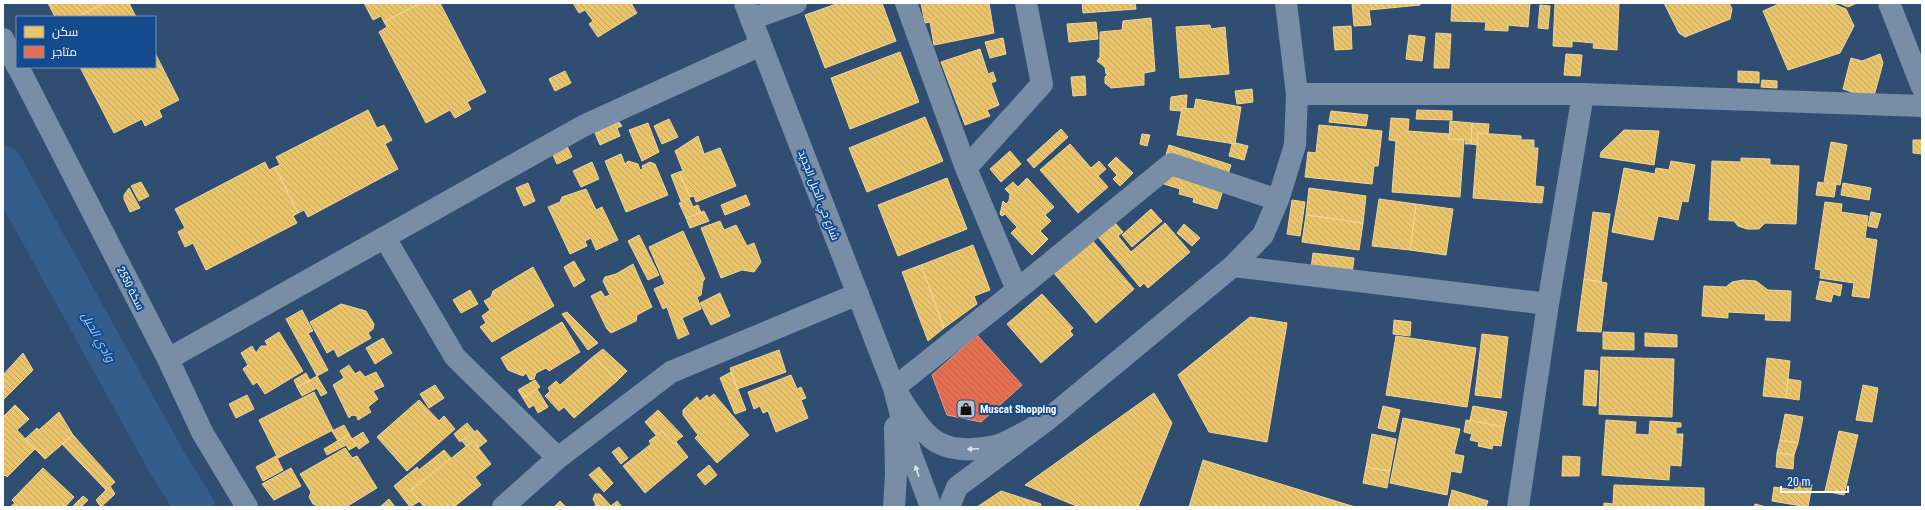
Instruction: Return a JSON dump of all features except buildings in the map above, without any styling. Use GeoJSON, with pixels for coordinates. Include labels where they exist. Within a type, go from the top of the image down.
{"type":"FeatureCollection","features":[{"type":"Feature","properties":{"kind":"street"},"geometry":{"type":"LineString","coordinates":[[748,11],[796,3]]}},
{"type":"Feature","properties":{"kind":"street"},"geometry":{"type":"LineString","coordinates":[[906,3],[966,168],[1017,290]]}},
{"type":"Feature","properties":{"kind":"street"},"geometry":{"type":"LineString","coordinates":[[966,168],[1042,84],[1026,3]]}},
{"type":"Feature","properties":{"kind":"street"},"geometry":{"type":"LineString","coordinates":[[949,507],[957,487],[1047,420],[1233,266],[1263,235],[1278,200],[1295,145],[1297,94],[1286,3]]}},
{"type":"Feature","properties":{"kind":"street"},"geometry":{"type":"LineString","coordinates":[[1889,3],[1922,87]]}},
{"type":"Feature","properties":{"kind":"street","name":"شارع حي الحيل الجديد"},"geometry":{"type":"LineString","coordinates":[[748,11],[894,388]]}},
{"type":"Feature","properties":{"kind":"street","name":"سكة 2550"},"geometry":{"type":"LineString","coordinates":[[3,39],[16,64]]}},
{"type":"Feature","properties":{"kind":"street"},"geometry":{"type":"LineString","coordinates":[[168,359],[583,126],[761,46]]}},
{"type":"Feature","properties":{"kind":"street","name":"سكة 2550"},"geometry":{"type":"LineString","coordinates":[[18,68],[168,359],[202,432],[247,507]]}},
{"type":"Feature","properties":{"kind":"street"},"geometry":{"type":"LineString","coordinates":[[1297,94],[1583,94],[1922,106]]}},
{"type":"Feature","properties":{"kind":"street"},"geometry":{"type":"LineString","coordinates":[[1518,507],[1548,304],[1583,94]]}},
{"type":"Feature","properties":{"kind":"street"},"geometry":{"type":"LineString","coordinates":[[894,388],[1172,164],[1278,200]]}},
{"type":"Feature","properties":{"kind":"street"},"geometry":{"type":"LineString","coordinates":[[385,238],[455,357],[558,458]]}},
{"type":"Feature","properties":{"kind":"street"},"geometry":{"type":"LineString","coordinates":[[1233,266],[1548,304]]}},
{"type":"Feature","properties":{"kind":"street"},"geometry":{"type":"LineString","coordinates":[[503,507],[558,458],[671,372],[858,294]]}},
{"type":"Feature","properties":{"kind":"street"},"geometry":{"type":"LineString","coordinates":[[894,388],[929,436],[940,444],[955,448],[972,449],[996,446],[1047,420]]}},
{"type":"Feature","properties":{"kind":"street"},"geometry":{"type":"LineString","coordinates":[[894,388],[896,474],[894,507]]}},
{"type":"Feature","properties":{"kind":"street"},"geometry":{"type":"LineString","coordinates":[[894,388],[910,451],[931,507]]}},
{"type":"Feature","properties":{"kind":"waterway","name":"وادي الحيل"},"geometry":{"type":"LineString","coordinates":[[3,166],[169,466],[195,507]]}},
{"type":"Feature","properties":{"kind":"place","name":"Muscat Shopping"},"geometry":{"type":"Point","coordinates":[966,409]}}]}
